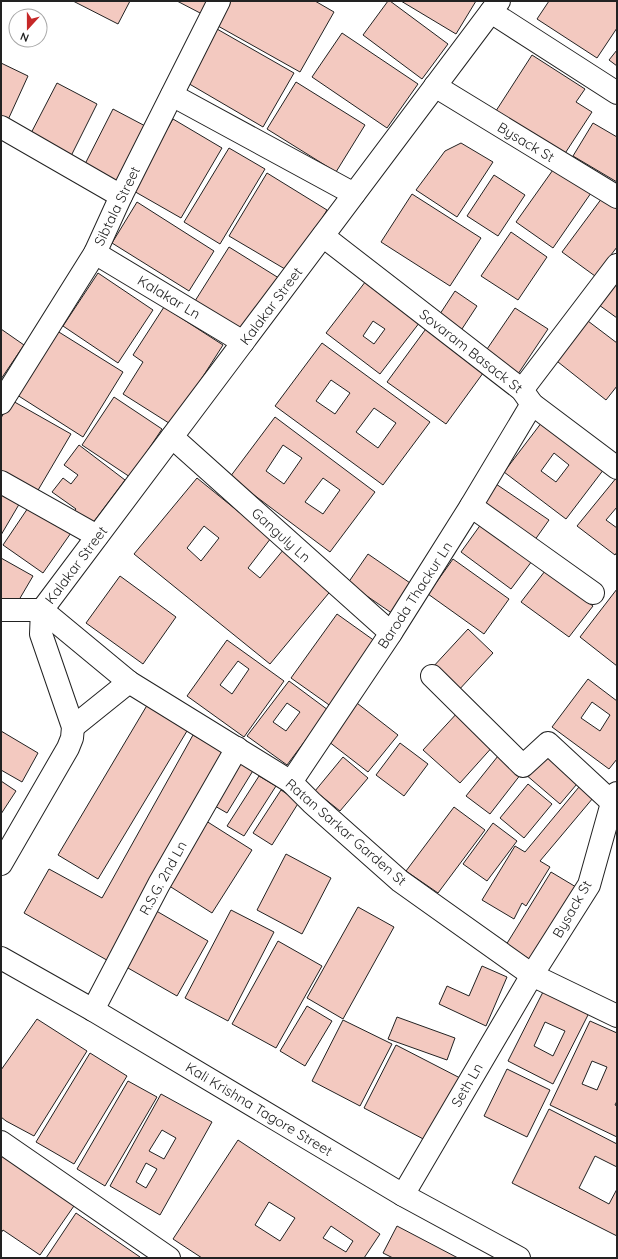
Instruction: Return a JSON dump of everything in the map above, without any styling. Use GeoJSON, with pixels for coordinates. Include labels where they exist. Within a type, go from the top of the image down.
{"type":"FeatureCollection","features":[{"type":"Feature","properties":{"kind":"main road","name":"Sibtala Street"},"geometry":{"type":"LineString","coordinates":[[1,403],[94,252],[219,1]]}},
{"type":"Feature","properties":{"kind":"main road"},"geometry":{"type":"LineString","coordinates":[[495,7],[617,93]]}},
{"type":"Feature","properties":{"kind":"main road","name":"Kalakar Street"},"geometry":{"type":"LineString","coordinates":[[42,610],[495,7]]}},
{"type":"Feature","properties":{"kind":"main road","name":"Bysack St"},"geometry":{"type":"LineString","coordinates":[[435,86],[617,197]]}},
{"type":"Feature","properties":{"kind":"main road"},"geometry":{"type":"LineString","coordinates":[[172,95],[354,194]]}},
{"type":"Feature","properties":{"kind":"main road"},"geometry":{"type":"LineString","coordinates":[[1,127],[121,196]]}},
{"type":"Feature","properties":{"kind":"main road","name":"Sovaram Basack St"},"geometry":{"type":"LineString","coordinates":[[323,236],[617,468]]}},
{"type":"Feature","properties":{"kind":"main road","name":"Kalakar Ln"},"geometry":{"type":"LineString","coordinates":[[94,252],[243,342]]}},
{"type":"Feature","properties":{"kind":"main road","name":"Baroda Thackur Ln"},"geometry":{"type":"LineString","coordinates":[[291,782],[391,633],[471,506],[527,397],[617,265]]}},
{"type":"Feature","properties":{"kind":"main road","name":"Ganguly Ln"},"geometry":{"type":"LineString","coordinates":[[172,437],[391,633]]}},
{"type":"Feature","properties":{"kind":"main road"},"geometry":{"type":"LineString","coordinates":[[1,482],[97,536]]}},
{"type":"Feature","properties":{"kind":"main road"},"geometry":{"type":"LineString","coordinates":[[471,506],[593,593]]}},
{"type":"Feature","properties":{"kind":"main road"},"geometry":{"type":"LineString","coordinates":[[1,610],[42,610],[41,634],[73,727],[72,738],[68,748],[1,864]]}},
{"type":"Feature","properties":{"kind":"main road","name":"Ratan Sarkar Garden St"},"geometry":{"type":"LineString","coordinates":[[42,610],[129,682],[291,782],[312,803],[400,881],[532,975],[617,1016]]}},
{"type":"Feature","properties":{"kind":"main road"},"geometry":{"type":"LineString","coordinates":[[432,676],[523,766],[548,744],[615,801]]}},
{"type":"Feature","properties":{"kind":"main road"},"geometry":{"type":"LineString","coordinates":[[73,727],[129,682]]}},
{"type":"Feature","properties":{"kind":"main road","name":"R.S.G. 2nd Ln"},"geometry":{"type":"LineString","coordinates":[[93,1010],[159,884],[237,748]]}},
{"type":"Feature","properties":{"kind":"main road","name":"Bysack St"},"geometry":{"type":"LineString","coordinates":[[532,975],[589,885],[615,801]]}},
{"type":"Feature","properties":{"kind":"main road","name":"Kali Krishna Tagore Street"},"geometry":{"type":"LineString","coordinates":[[4,967],[93,1010],[403,1195],[519,1258]]}},
{"type":"Feature","properties":{"kind":"main road","name":"Seth Ln"},"geometry":{"type":"LineString","coordinates":[[403,1195],[532,975]]}},
{"type":"Feature","properties":{"kind":"main road"},"geometry":{"type":"LineString","coordinates":[[1,1142],[161,1256]]}},
{"type":"Feature","properties":{"kind":"building"},"geometry":{"type":"Polygon","coordinates":[[[73,1],[130,1],[118,24],[73,1]]]}},
{"type":"Feature","properties":{"kind":"building"},"geometry":{"type":"Polygon","coordinates":[[[177,1],[209,1],[202,14],[177,1]]]}},
{"type":"Feature","properties":{"kind":"building"},"geometry":{"type":"Polygon","coordinates":[[[231,1],[315,1],[334,12],[300,72],[218,26],[231,1]]]}},
{"type":"Feature","properties":{"kind":"building"},"geometry":{"type":"Polygon","coordinates":[[[388,1],[448,44],[422,79],[363,35],[388,1]]]}},
{"type":"Feature","properties":{"kind":"building"},"geometry":{"type":"Polygon","coordinates":[[[401,1],[476,1],[456,34],[401,1]]]}},
{"type":"Feature","properties":{"kind":"building"},"geometry":{"type":"Polygon","coordinates":[[[549,1],[617,1],[617,28],[597,58],[537,19],[549,1]]]}},
{"type":"Feature","properties":{"kind":"building"},"geometry":{"type":"Polygon","coordinates":[[[217,29],[294,73],[263,127],[186,82],[217,29]]]}},
{"type":"Feature","properties":{"kind":"building"},"geometry":{"type":"Polygon","coordinates":[[[342,33],[418,84],[387,128],[312,77],[342,33]]]}},
{"type":"Feature","properties":{"kind":"building"},"geometry":{"type":"Polygon","coordinates":[[[617,50],[617,66],[609,60],[617,50]]]}},
{"type":"Feature","properties":{"kind":"building"},"geometry":{"type":"Polygon","coordinates":[[[532,55],[585,89],[576,102],[592,112],[562,158],[494,114],[532,55]]]}},
{"type":"Feature","properties":{"kind":"building"},"geometry":{"type":"Polygon","coordinates":[[[1,63],[28,76],[7,122],[1,120],[1,63]]]}},
{"type":"Feature","properties":{"kind":"building"},"geometry":{"type":"Polygon","coordinates":[[[296,82],[365,125],[336,172],[267,129],[296,82]]]}},
{"type":"Feature","properties":{"kind":"building"},"geometry":{"type":"Polygon","coordinates":[[[57,83],[97,104],[70,158],[29,137],[57,83]]]}},
{"type":"Feature","properties":{"kind":"building"},"geometry":{"type":"Polygon","coordinates":[[[113,109],[149,128],[121,184],[84,166],[113,109]]]}},
{"type":"Feature","properties":{"kind":"building"},"geometry":{"type":"Polygon","coordinates":[[[173,119],[222,148],[181,218],[132,190],[173,119]]]}},
{"type":"Feature","properties":{"kind":"building"},"geometry":{"type":"Polygon","coordinates":[[[593,123],[617,137],[617,182],[573,156],[593,123]]]}},
{"type":"Feature","properties":{"kind":"building"},"geometry":{"type":"Polygon","coordinates":[[[461,143],[493,162],[457,217],[416,190],[445,151],[461,143]]]}},
{"type":"Feature","properties":{"kind":"building"},"geometry":{"type":"Polygon","coordinates":[[[229,148],[265,169],[220,244],[184,222],[229,148]]]}},
{"type":"Feature","properties":{"kind":"building"},"geometry":{"type":"Polygon","coordinates":[[[555,167],[591,193],[553,248],[516,222],[555,167]]]}},
{"type":"Feature","properties":{"kind":"building"},"geometry":{"type":"Polygon","coordinates":[[[267,173],[327,210],[290,272],[229,236],[267,173]]]}},
{"type":"Feature","properties":{"kind":"building"},"geometry":{"type":"Polygon","coordinates":[[[494,175],[525,195],[498,236],[467,216],[494,175]]]}},
{"type":"Feature","properties":{"kind":"building"},"geometry":{"type":"Polygon","coordinates":[[[412,194],[481,238],[450,286],[381,242],[412,194]]]}},
{"type":"Feature","properties":{"kind":"building"},"geometry":{"type":"Polygon","coordinates":[[[602,198],[617,209],[617,247],[595,276],[562,252],[602,198]]]}},
{"type":"Feature","properties":{"kind":"building"},"geometry":{"type":"Polygon","coordinates":[[[137,202],[214,251],[189,291],[112,243],[137,202]]]}},
{"type":"Feature","properties":{"kind":"building"},"geometry":{"type":"Polygon","coordinates":[[[511,232],[547,257],[518,300],[481,276],[511,232]]]}},
{"type":"Feature","properties":{"kind":"building"},"geometry":{"type":"Polygon","coordinates":[[[229,247],[282,280],[248,335],[195,301],[229,247]]]}},
{"type":"Feature","properties":{"kind":"building"},"geometry":{"type":"Polygon","coordinates":[[[98,273],[153,310],[118,363],[63,326],[98,273]]]}},
{"type":"Feature","properties":{"kind":"building"},"geometry":{"type":"Polygon","coordinates":[[[369,277],[423,318],[380,374],[326,333],[369,277]],[[373,321],[363,336],[374,344],[385,329],[373,321]]]}},
{"type":"Feature","properties":{"kind":"building"},"geometry":{"type":"Polygon","coordinates":[[[617,281],[617,318],[599,305],[617,281]]]}},
{"type":"Feature","properties":{"kind":"building"},"geometry":{"type":"Polygon","coordinates":[[[455,291],[477,306],[458,335],[436,320],[455,291]]]}},
{"type":"Feature","properties":{"kind":"building"},"geometry":{"type":"Polygon","coordinates":[[[164,307],[223,345],[172,425],[123,394],[143,362],[133,355],[164,307]]]}},
{"type":"Feature","properties":{"kind":"building"},"geometry":{"type":"Polygon","coordinates":[[[515,308],[548,329],[516,377],[483,355],[515,308]]]}},
{"type":"Feature","properties":{"kind":"building"},"geometry":{"type":"Polygon","coordinates":[[[584,318],[617,343],[617,386],[606,400],[553,358],[584,318]]]}},
{"type":"Feature","properties":{"kind":"building"},"geometry":{"type":"Polygon","coordinates":[[[428,326],[486,369],[446,424],[387,382],[428,326]]]}},
{"type":"Feature","properties":{"kind":"building"},"geometry":{"type":"Polygon","coordinates":[[[1,329],[24,345],[1,379],[1,329]]]}},
{"type":"Feature","properties":{"kind":"building"},"geometry":{"type":"Polygon","coordinates":[[[54,329],[123,372],[83,437],[14,393],[54,329]]]}},
{"type":"Feature","properties":{"kind":"building"},"geometry":{"type":"Polygon","coordinates":[[[322,343],[430,422],[383,485],[275,406],[322,343]],[[331,380],[316,401],[335,414],[350,393],[331,380]],[[374,408],[356,432],[378,448],[396,423],[374,408]]]}},
{"type":"Feature","properties":{"kind":"building"},"geometry":{"type":"Polygon","coordinates":[[[114,397],[162,429],[130,477],[82,445],[114,397]]]}},
{"type":"Feature","properties":{"kind":"building"},"geometry":{"type":"Polygon","coordinates":[[[11,400],[71,434],[34,497],[1,477],[1,418],[11,400]]]}},
{"type":"Feature","properties":{"kind":"building"},"geometry":{"type":"Polygon","coordinates":[[[275,417],[375,492],[330,552],[230,477],[275,417]],[[283,445],[266,471],[284,484],[302,458],[283,445]],[[323,478],[305,502],[323,514],[340,490],[323,478]]]}},
{"type":"Feature","properties":{"kind":"building"},"geometry":{"type":"Polygon","coordinates":[[[542,422],[604,469],[566,519],[504,472],[542,422]],[[554,453],[541,471],[556,482],[569,465],[554,453]]]}},
{"type":"Feature","properties":{"kind":"building"},"geometry":{"type":"Polygon","coordinates":[[[79,445],[125,480],[89,528],[71,515],[76,509],[52,492],[63,478],[71,484],[78,475],[64,465],[79,445]]]}},
{"type":"Feature","properties":{"kind":"building"},"geometry":{"type":"Polygon","coordinates":[[[617,477],[617,507],[606,520],[617,528],[617,552],[615,555],[577,526],[617,477]]]}},
{"type":"Feature","properties":{"kind":"building"},"geometry":{"type":"Polygon","coordinates":[[[197,478],[271,538],[248,568],[260,578],[284,549],[333,588],[270,664],[134,554],[197,478]],[[204,526],[187,548],[201,561],[219,538],[204,526]]]}},
{"type":"Feature","properties":{"kind":"building"},"geometry":{"type":"Polygon","coordinates":[[[496,484],[549,520],[532,544],[480,509],[496,484]]]}},
{"type":"Feature","properties":{"kind":"building"},"geometry":{"type":"Polygon","coordinates":[[[1,490],[21,501],[1,535],[1,490]]]}},
{"type":"Feature","properties":{"kind":"building"},"geometry":{"type":"Polygon","coordinates":[[[32,502],[73,530],[43,573],[3,545],[32,502]]]}},
{"type":"Feature","properties":{"kind":"building"},"geometry":{"type":"Polygon","coordinates":[[[484,520],[535,557],[511,589],[461,552],[484,520]]]}},
{"type":"Feature","properties":{"kind":"building"},"geometry":{"type":"Polygon","coordinates":[[[368,554],[413,585],[393,614],[348,583],[368,554]]]}},
{"type":"Feature","properties":{"kind":"building"},"geometry":{"type":"Polygon","coordinates":[[[1,558],[33,576],[16,605],[1,599],[1,558]]]}},
{"type":"Feature","properties":{"kind":"building"},"geometry":{"type":"Polygon","coordinates":[[[453,559],[509,599],[484,634],[428,594],[453,559]]]}},
{"type":"Feature","properties":{"kind":"building"},"geometry":{"type":"Polygon","coordinates":[[[545,571],[593,606],[569,637],[521,602],[545,571]]]}},
{"type":"Feature","properties":{"kind":"building"},"geometry":{"type":"Polygon","coordinates":[[[120,576],[176,617],[143,664],[86,623],[120,576]]]}},
{"type":"Feature","properties":{"kind":"building"},"geometry":{"type":"Polygon","coordinates":[[[617,589],[617,666],[580,637],[617,589]]]}},
{"type":"Feature","properties":{"kind":"building"},"geometry":{"type":"Polygon","coordinates":[[[337,614],[379,644],[332,707],[291,678],[337,614]]]}},
{"type":"Feature","properties":{"kind":"building"},"geometry":{"type":"Polygon","coordinates":[[[468,629],[493,653],[457,692],[432,668],[468,629]]]}},
{"type":"Feature","properties":{"kind":"building"},"geometry":{"type":"Polygon","coordinates":[[[227,640],[284,681],[244,737],[187,696],[227,640]],[[238,661],[220,685],[232,694],[249,669],[238,661]]]}},
{"type":"Feature","properties":{"kind":"building"},"geometry":{"type":"Polygon","coordinates":[[[588,679],[617,701],[617,759],[609,769],[552,727],[588,679]],[[592,702],[581,718],[600,731],[610,715],[592,702]]]}},
{"type":"Feature","properties":{"kind":"building"},"geometry":{"type":"Polygon","coordinates":[[[289,681],[328,710],[287,765],[247,736],[289,681]],[[287,703],[273,722],[286,731],[300,712],[287,703]]]}},
{"type":"Feature","properties":{"kind":"building"},"geometry":{"type":"Polygon","coordinates":[[[353,700],[398,735],[368,772],[324,738],[353,700]]]}},
{"type":"Feature","properties":{"kind":"building"},"geometry":{"type":"Polygon","coordinates":[[[149,702],[190,726],[98,879],[58,855],[149,702]]]}},
{"type":"Feature","properties":{"kind":"building"},"geometry":{"type":"Polygon","coordinates":[[[459,711],[495,744],[460,783],[423,750],[459,711]]]}},
{"type":"Feature","properties":{"kind":"building"},"geometry":{"type":"Polygon","coordinates":[[[1,731],[38,753],[22,782],[1,770],[1,731]]]}},
{"type":"Feature","properties":{"kind":"building"},"geometry":{"type":"Polygon","coordinates":[[[193,735],[228,754],[112,963],[24,913],[49,869],[102,898],[193,735]]]}},
{"type":"Feature","properties":{"kind":"building"},"geometry":{"type":"Polygon","coordinates":[[[400,743],[428,764],[404,796],[376,775],[400,743]]]}},
{"type":"Feature","properties":{"kind":"building"},"geometry":{"type":"Polygon","coordinates":[[[546,748],[582,778],[560,804],[525,774],[546,748]]]}},
{"type":"Feature","properties":{"kind":"building"},"geometry":{"type":"Polygon","coordinates":[[[498,756],[521,774],[490,814],[466,796],[498,756]]]}},
{"type":"Feature","properties":{"kind":"building"},"geometry":{"type":"Polygon","coordinates":[[[343,757],[368,778],[340,811],[315,791],[343,757]]]}},
{"type":"Feature","properties":{"kind":"building"},"geometry":{"type":"Polygon","coordinates":[[[236,758],[254,769],[227,813],[208,802],[236,758]]]}},
{"type":"Feature","properties":{"kind":"building"},"geometry":{"type":"Polygon","coordinates":[[[259,776],[276,786],[244,836],[227,826],[259,776]]]}},
{"type":"Feature","properties":{"kind":"building"},"geometry":{"type":"Polygon","coordinates":[[[1,781],[16,791],[1,814],[1,781]]]}},
{"type":"Feature","properties":{"kind":"building"},"geometry":{"type":"Polygon","coordinates":[[[528,784],[552,804],[524,838],[500,818],[528,784]]]}},
{"type":"Feature","properties":{"kind":"building"},"geometry":{"type":"Polygon","coordinates":[[[579,787],[593,798],[540,861],[550,867],[526,906],[522,903],[514,919],[482,900],[515,846],[525,852],[579,787]]]}},
{"type":"Feature","properties":{"kind":"building"},"geometry":{"type":"Polygon","coordinates":[[[281,790],[299,802],[272,845],[253,833],[281,790]]]}},
{"type":"Feature","properties":{"kind":"building"},"geometry":{"type":"Polygon","coordinates":[[[454,807],[485,830],[438,893],[406,871],[454,807]]]}},
{"type":"Feature","properties":{"kind":"building"},"geometry":{"type":"Polygon","coordinates":[[[203,819],[252,850],[212,913],[163,882],[203,819]]]}},
{"type":"Feature","properties":{"kind":"building"},"geometry":{"type":"Polygon","coordinates":[[[493,823],[517,841],[487,881],[463,864],[493,823]]]}},
{"type":"Feature","properties":{"kind":"building"},"geometry":{"type":"Polygon","coordinates":[[[286,854],[331,878],[302,934],[257,910],[286,854]]]}},
{"type":"Feature","properties":{"kind":"building"},"geometry":{"type":"Polygon","coordinates":[[[551,872],[581,890],[536,963],[506,945],[551,872]]]}},
{"type":"Feature","properties":{"kind":"building"},"geometry":{"type":"Polygon","coordinates":[[[358,907],[394,927],[343,1019],[307,998],[358,907]]]}},
{"type":"Feature","properties":{"kind":"building"},"geometry":{"type":"Polygon","coordinates":[[[153,909],[208,941],[177,996],[121,964],[153,909]]]}},
{"type":"Feature","properties":{"kind":"building"},"geometry":{"type":"Polygon","coordinates":[[[231,910],[274,932],[228,1021],[185,998],[231,910]]]}},
{"type":"Feature","properties":{"kind":"building"},"geometry":{"type":"Polygon","coordinates":[[[278,941],[322,966],[276,1048],[232,1024],[278,941]]]}},
{"type":"Feature","properties":{"kind":"building"},"geometry":{"type":"Polygon","coordinates":[[[482,966],[507,977],[486,1026],[439,1004],[447,986],[469,996],[482,966]]]}},
{"type":"Feature","properties":{"kind":"building"},"geometry":{"type":"Polygon","coordinates":[[[544,990],[589,1013],[553,1084],[508,1061],[544,990]],[[545,1022],[534,1046],[553,1056],[565,1031],[545,1022]]]}},
{"type":"Feature","properties":{"kind":"building"},"geometry":{"type":"Polygon","coordinates":[[[307,1006],[332,1021],[305,1066],[280,1051],[307,1006]]]}},
{"type":"Feature","properties":{"kind":"building"},"geometry":{"type":"Polygon","coordinates":[[[397,1017],[455,1038],[447,1060],[388,1039],[397,1017]]]}},
{"type":"Feature","properties":{"kind":"building"},"geometry":{"type":"Polygon","coordinates":[[[37,1019],[87,1051],[34,1136],[1,1117],[1,1070],[37,1019]]]}},
{"type":"Feature","properties":{"kind":"building"},"geometry":{"type":"Polygon","coordinates":[[[343,1020],[392,1044],[360,1106],[312,1081],[343,1020]]]}},
{"type":"Feature","properties":{"kind":"building"},"geometry":{"type":"Polygon","coordinates":[[[590,1021],[617,1033],[617,1101],[615,1105],[617,1106],[617,1137],[550,1105],[590,1021]],[[592,1061],[582,1084],[597,1090],[607,1067],[592,1061]]]}},
{"type":"Feature","properties":{"kind":"building"},"geometry":{"type":"Polygon","coordinates":[[[396,1045],[462,1079],[429,1142],[364,1108],[396,1045]]]}},
{"type":"Feature","properties":{"kind":"building"},"geometry":{"type":"Polygon","coordinates":[[[90,1053],[127,1076],[74,1164],[36,1142],[90,1053]]]}},
{"type":"Feature","properties":{"kind":"building"},"geometry":{"type":"Polygon","coordinates":[[[507,1069],[550,1090],[527,1137],[484,1116],[507,1069]]]}},
{"type":"Feature","properties":{"kind":"building"},"geometry":{"type":"Polygon","coordinates":[[[128,1081],[157,1097],[105,1186],[77,1169],[128,1081]]]}},
{"type":"Feature","properties":{"kind":"building"},"geometry":{"type":"Polygon","coordinates":[[[161,1094],[212,1122],[160,1215],[110,1186],[161,1094]],[[162,1130],[149,1151],[164,1159],[176,1138],[162,1130]],[[146,1163],[136,1182],[146,1188],[157,1169],[146,1163]]]}},
{"type":"Feature","properties":{"kind":"building"},"geometry":{"type":"Polygon","coordinates":[[[549,1109],[617,1144],[617,1167],[595,1156],[579,1188],[609,1204],[617,1189],[617,1236],[512,1183],[549,1109]]]}},
{"type":"Feature","properties":{"kind":"building"},"geometry":{"type":"Polygon","coordinates":[[[238,1140],[380,1234],[364,1258],[202,1258],[173,1239],[238,1140]],[[269,1202],[255,1225],[280,1241],[295,1218],[269,1202]],[[331,1226],[323,1238],[346,1252],[353,1241],[331,1226]]]}},
{"type":"Feature","properties":{"kind":"building"},"geometry":{"type":"Polygon","coordinates":[[[1,1151],[76,1203],[40,1255],[3,1230],[1,1233],[1,1151]]]}},
{"type":"Feature","properties":{"kind":"building"},"geometry":{"type":"Polygon","coordinates":[[[76,1213],[140,1257],[140,1258],[46,1258],[76,1213]]]}},
{"type":"Feature","properties":{"kind":"building"},"geometry":{"type":"Polygon","coordinates":[[[397,1226],[458,1258],[393,1258],[383,1253],[397,1226]]]}}]}
